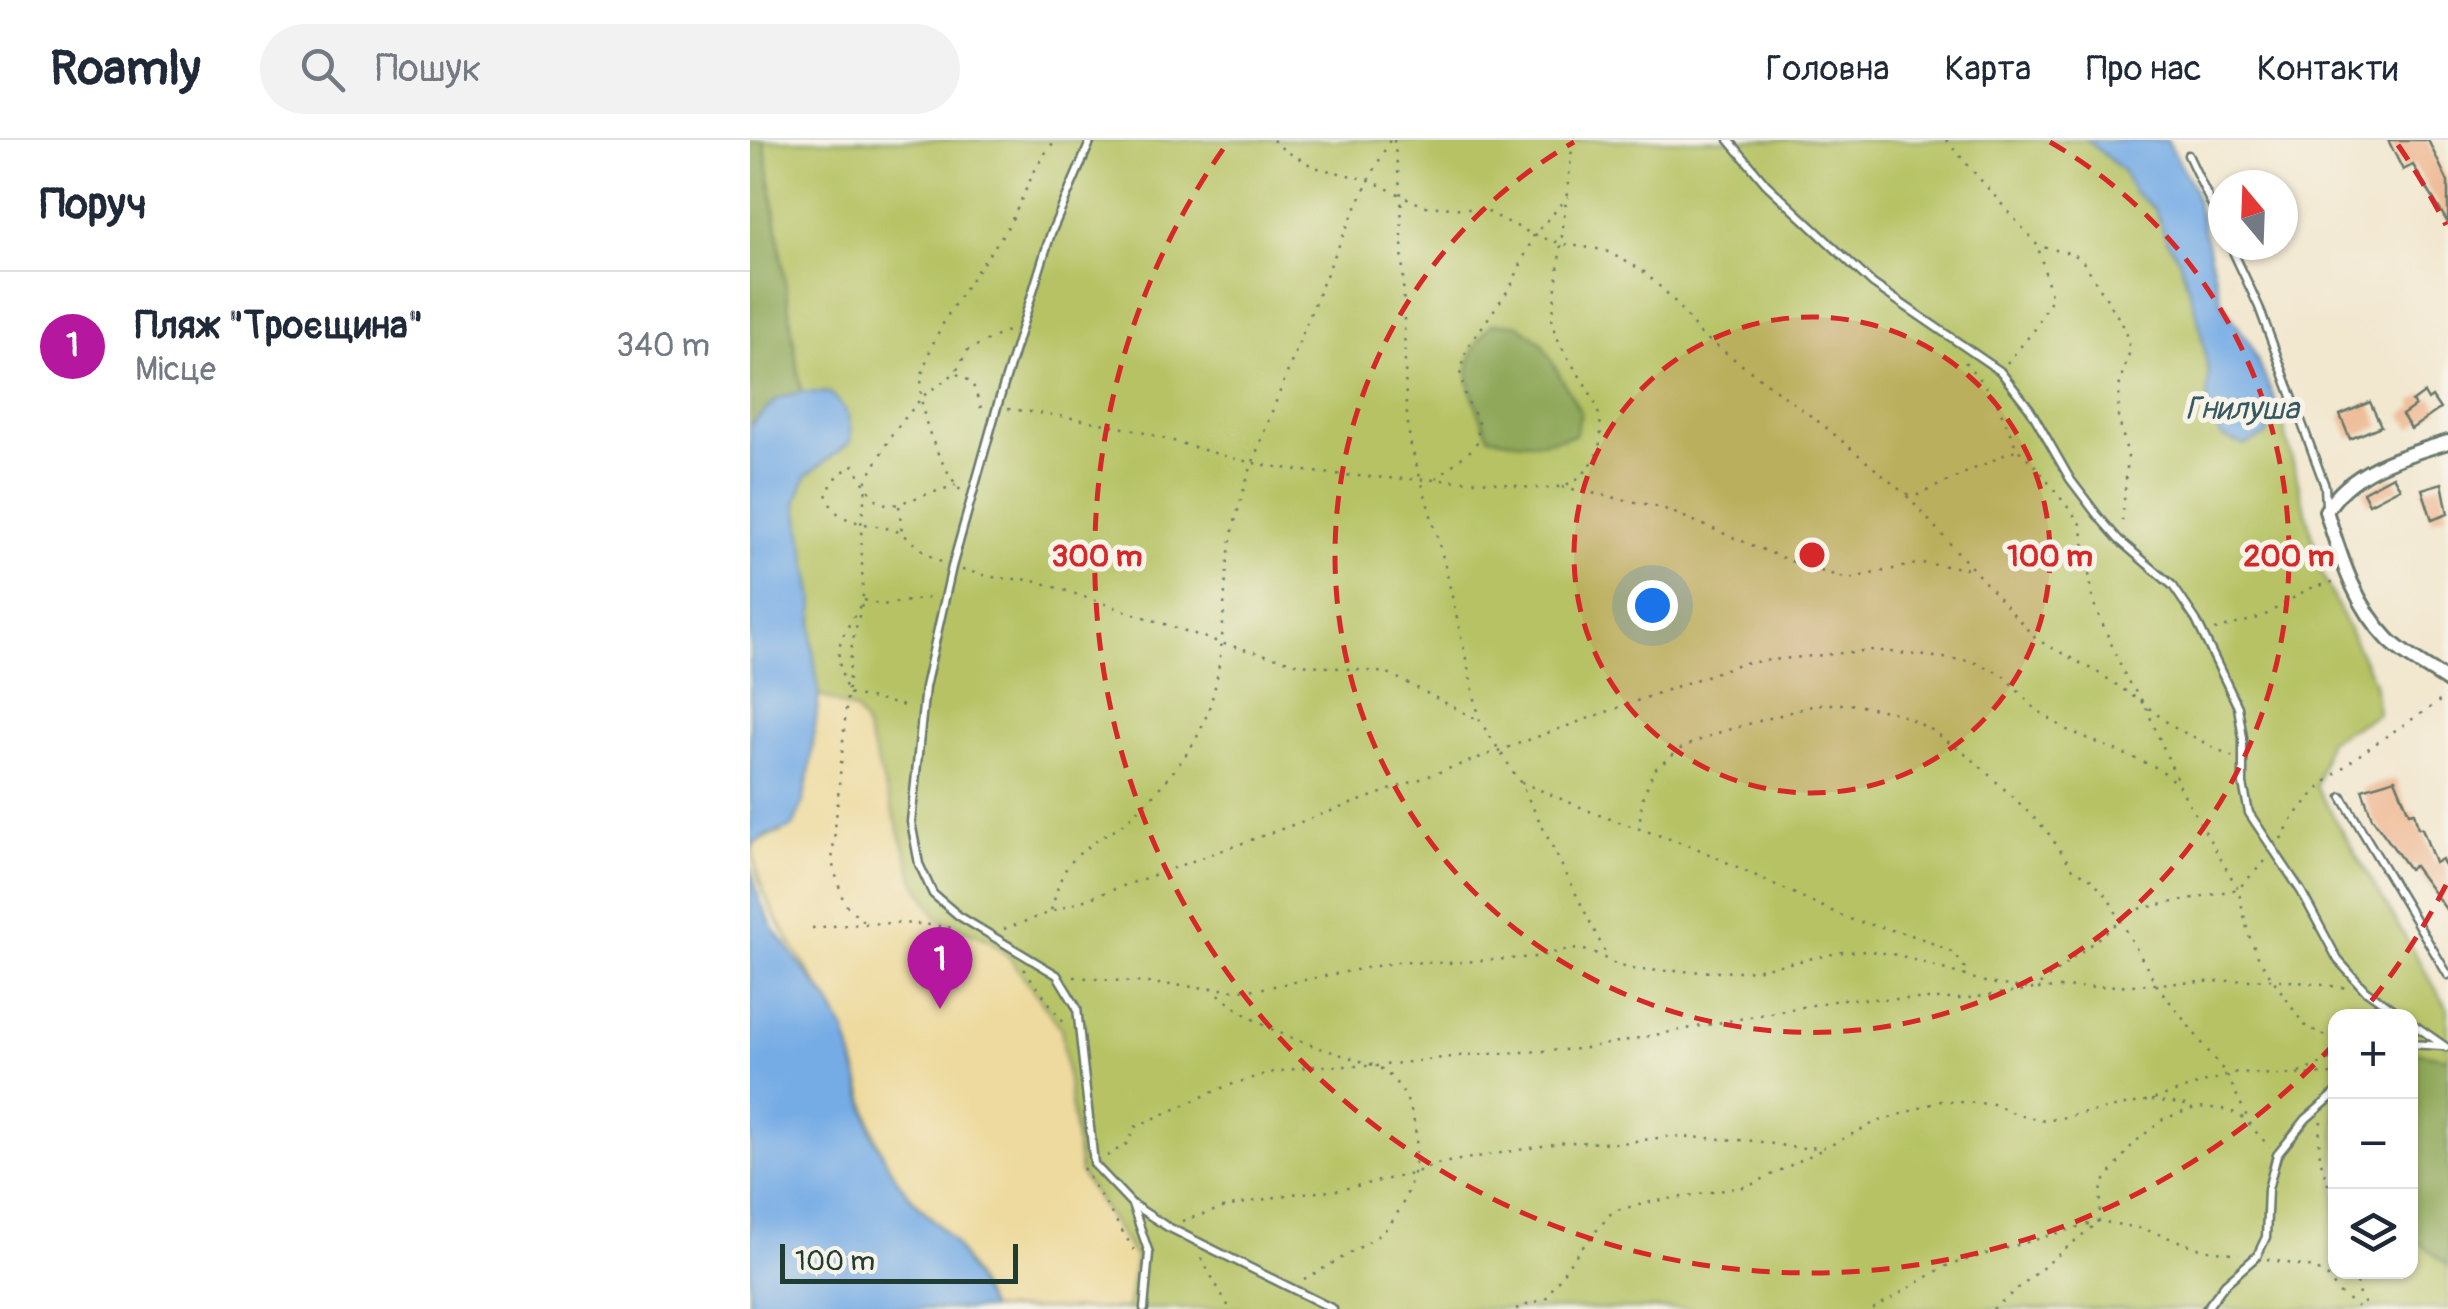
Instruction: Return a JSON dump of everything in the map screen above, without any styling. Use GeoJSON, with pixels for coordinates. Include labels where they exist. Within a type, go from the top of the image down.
{"type":"FeatureCollection","features":[{"type":"Feature","properties":{"kind":"street"},"geometry":{"type":"LineString","coordinates":[[2448,442],[2393,460],[2349,483],[2326,511],[2347,578],[2390,641],[2448,681]]}},
{"type":"Feature","properties":{"kind":"lane"},"geometry":{"type":"LineString","coordinates":[[1091,140],[1052,233],[952,567],[922,710],[911,822],[919,864],[933,894],[959,916],[1057,976],[1077,1008],[1094,1164],[1132,1204],[1166,1226],[1333,1309]]}},
{"type":"Feature","properties":{"kind":"lane"},"geometry":{"type":"LineString","coordinates":[[1729,140],[1766,184],[1873,284],[2000,371],[2030,410],[2070,479],[2119,540],[2173,586],[2203,633],[2238,707],[2249,813],[2301,891],[2338,960],[2366,990],[2392,1009]]}},
{"type":"Feature","properties":{"kind":"lane"},"geometry":{"type":"LineString","coordinates":[[2188,155],[2208,197]]}},
{"type":"Feature","properties":{"kind":"lane"},"geometry":{"type":"LineString","coordinates":[[2237,260],[2260,308],[2326,486],[2326,511]]}},
{"type":"Feature","properties":{"kind":"lane"},"geometry":{"type":"LineString","coordinates":[[2342,797],[2448,975]]}},
{"type":"Feature","properties":{"kind":"lane"},"geometry":{"type":"LineString","coordinates":[[2418,1027],[2447,1047]]}},
{"type":"Feature","properties":{"kind":"lane"},"geometry":{"type":"LineString","coordinates":[[2418,1045],[2447,1047]]}},
{"type":"Feature","properties":{"kind":"lane"},"geometry":{"type":"LineString","coordinates":[[2206,1309],[2225,1284],[2257,1256],[2266,1237],[2268,1189],[2277,1155],[2306,1119],[2330,1099]]}},
{"type":"Feature","properties":{"kind":"lane"},"geometry":{"type":"LineString","coordinates":[[1132,1204],[1150,1254],[1144,1309]]}},
{"type":"Feature","properties":{"kind":"path"},"geometry":{"type":"LineString","coordinates":[[970,504],[943,468],[926,425],[922,371],[936,339],[1009,224],[1056,140]]}},
{"type":"Feature","properties":{"kind":"path"},"geometry":{"type":"LineString","coordinates":[[1273,140],[1314,167],[1368,180],[1424,206],[1484,210],[1534,235],[1604,250],[1642,270],[1672,298],[1699,332],[1823,425],[1905,494],[2036,639],[2102,676],[2173,726],[2243,762]]}},
{"type":"Feature","properties":{"kind":"path"},"geometry":{"type":"LineString","coordinates":[[1051,911],[1063,874],[1081,851],[1133,815],[1197,737],[1220,672],[1228,550],[1253,462],[1368,180],[1392,140]]}},
{"type":"Feature","properties":{"kind":"path"},"geometry":{"type":"LineString","coordinates":[[1392,140],[1401,195],[1410,442],[1444,562],[1480,720],[1520,782],[1608,958]]}},
{"type":"Feature","properties":{"kind":"path"},"geometry":{"type":"LineString","coordinates":[[1561,487],[1583,475],[1599,450],[1602,419],[1588,386],[1556,341],[1552,322],[1574,140]]}},
{"type":"Feature","properties":{"kind":"path"},"geometry":{"type":"LineString","coordinates":[[1946,140],[2038,246],[2052,298],[2034,329],[2000,371],[1994,396]]}},
{"type":"Feature","properties":{"kind":"path"},"geometry":{"type":"LineString","coordinates":[[1434,480],[1478,441],[1478,421],[1465,396],[1460,371],[1468,348],[1511,286],[1534,235],[1569,196]]}},
{"type":"Feature","properties":{"kind":"path"},"geometry":{"type":"LineString","coordinates":[[2038,246],[2074,254],[2085,264],[2126,330],[2130,351],[2120,382],[2118,416],[2128,456],[2119,540]]}},
{"type":"Feature","properties":{"kind":"path"},"geometry":{"type":"LineString","coordinates":[[864,922],[844,903],[832,862],[852,644],[863,600],[866,479],[892,434],[923,396],[954,373],[968,350],[998,338],[1025,318]]}},
{"type":"Feature","properties":{"kind":"path"},"geometry":{"type":"LineString","coordinates":[[1960,356],[1994,396],[2016,448],[2033,463],[2081,524],[2094,604],[2127,680],[2145,705],[2179,786],[2238,888],[2248,933],[2272,979],[2304,1025],[2328,1037]]}},
{"type":"Feature","properties":{"kind":"path"},"geometry":{"type":"LineString","coordinates":[[954,373],[972,382],[990,430]]}},
{"type":"Feature","properties":{"kind":"path"},"geometry":{"type":"LineString","coordinates":[[997,408],[1073,417],[1253,462],[1341,476],[1561,487],[1660,507],[1800,565],[1848,579],[1921,563],[1973,569]]}},
{"type":"Feature","properties":{"kind":"path"},"geometry":{"type":"LineString","coordinates":[[1905,494],[1918,495],[2016,448]]}},
{"type":"Feature","properties":{"kind":"path"},"geometry":{"type":"LineString","coordinates":[[956,485],[899,503],[880,503],[854,465],[839,474],[826,493],[830,507],[845,519],[902,534],[922,552],[952,567],[997,578],[1034,580],[1224,644],[1300,664],[1388,673],[1480,720]]}},
{"type":"Feature","properties":{"kind":"path"},"geometry":{"type":"LineString","coordinates":[[899,503],[902,534]]}},
{"type":"Feature","properties":{"kind":"path"},"geometry":{"type":"LineString","coordinates":[[2203,633],[2262,617],[2308,589],[2347,578]]}},
{"type":"Feature","properties":{"kind":"path"},"geometry":{"type":"LineString","coordinates":[[863,600],[882,605],[946,594]]}},
{"type":"Feature","properties":{"kind":"path"},"geometry":{"type":"LineString","coordinates":[[848,693],[837,646],[863,600]]}},
{"type":"Feature","properties":{"kind":"path"},"geometry":{"type":"LineString","coordinates":[[812,928],[864,922],[934,924],[990,935],[1742,663],[1874,650],[1971,661],[2002,674],[2034,708],[2065,729],[2160,769],[2179,786]]}},
{"type":"Feature","properties":{"kind":"path"},"geometry":{"type":"LineString","coordinates":[[848,693],[922,710]]}},
{"type":"Feature","properties":{"kind":"path"},"geometry":{"type":"LineString","coordinates":[[1057,976],[1258,989],[1397,962],[1536,957],[1570,949],[1591,951],[1636,970],[1722,972],[1870,951],[2034,990],[2134,910],[2238,888],[2274,851],[2308,796],[2448,695]]}},
{"type":"Feature","properties":{"kind":"path"},"geometry":{"type":"LineString","coordinates":[[1639,829],[1642,799],[1654,770],[1683,746],[1819,704],[1850,704],[1897,713],[1932,730],[2001,786],[2046,830],[2073,868],[2106,896],[2156,984],[2227,1075],[2252,1125]]}},
{"type":"Feature","properties":{"kind":"path"},"geometry":{"type":"LineString","coordinates":[[1520,782],[1694,847],[1849,919],[1918,937],[1954,953],[1971,978]]}},
{"type":"Feature","properties":{"kind":"path"},"geometry":{"type":"LineString","coordinates":[[1094,1164],[1128,1143],[1135,1127],[1268,1072],[1580,1049],[1844,999],[1962,999],[2034,990],[2272,979],[2366,990]]}},
{"type":"Feature","properties":{"kind":"path"},"geometry":{"type":"LineString","coordinates":[[1210,986],[1248,1020],[1377,1066],[1406,1094],[1413,1116],[1416,1158],[1412,1174],[1400,1206],[1383,1232],[1308,1278],[1284,1287]]}},
{"type":"Feature","properties":{"kind":"path"},"geometry":{"type":"LineString","coordinates":[[2293,1075],[2328,1060]]}},
{"type":"Feature","properties":{"kind":"path"},"geometry":{"type":"LineString","coordinates":[[1516,1309],[1546,1298],[1571,1261],[1614,1212],[1749,1186],[1874,1123],[1941,1100],[1992,1104],[2046,1121],[2150,1100],[2237,1072],[2328,1074]]}},
{"type":"Feature","properties":{"kind":"path"},"geometry":{"type":"LineString","coordinates":[[2150,1100],[2239,1114],[2277,1155]]}},
{"type":"Feature","properties":{"kind":"path"},"geometry":{"type":"LineString","coordinates":[[1993,1309],[2099,1221],[2102,1184],[2134,1142],[2163,1119],[2198,1107]]}},
{"type":"Feature","properties":{"kind":"path"},"geometry":{"type":"LineString","coordinates":[[2321,1120],[2316,1146],[2329,1189]]}},
{"type":"Feature","properties":{"kind":"path"},"geometry":{"type":"LineString","coordinates":[[1166,1226],[1242,1204],[1291,1194],[1333,1192],[1412,1174],[1436,1164],[1566,1142],[1621,1142],[1673,1136],[1797,1148],[1827,1147]]}},
{"type":"Feature","properties":{"kind":"path"},"geometry":{"type":"LineString","coordinates":[[1874,1309],[1946,1266],[2099,1221],[2144,1228],[2201,1249],[2314,1268],[2361,1309]]}},
{"type":"Feature","properties":{"kind":"path"},"geometry":{"type":"LineString","coordinates":[[1189,1238],[1230,1309]]}},
{"type":"Feature","properties":{"kind":"path"},"geometry":{"type":"LineString","coordinates":[[2355,1279],[2356,1291],[2368,1309]]}},
{"type":"Feature","properties":{"kind":"green space"},"geometry":{"type":"Polygon","coordinates":[[[750,140],[764,140],[801,392],[777,399],[750,426],[750,140]]]}},
{"type":"Feature","properties":{"kind":"green space"},"geometry":{"type":"Polygon","coordinates":[[[764,140],[2087,140],[2122,170],[2134,192],[2155,209],[2166,239],[2179,259],[2198,317],[2209,375],[2207,399],[2265,436],[2279,409],[2322,574],[2374,682],[2378,714],[2328,741],[2316,787],[2448,1009],[2448,1309],[1127,1309],[1136,1258],[1080,1173],[1061,1028],[989,940],[938,919],[915,881],[855,711],[819,695],[812,642],[814,599],[796,502],[806,476],[850,442],[830,393],[801,392],[764,140]]]}},
{"type":"Feature","properties":{"kind":"green space"},"geometry":{"type":"Polygon","coordinates":[[[1492,324],[1517,324],[1541,342],[1581,413],[1575,435],[1532,442],[1489,436],[1471,391],[1469,365],[1472,352],[1492,324]]]}},
{"type":"Feature","properties":{"kind":"green space"},"geometry":{"type":"Polygon","coordinates":[[[2418,1053],[2448,1058],[2448,1266],[2418,1242],[2418,1053]]]}},
{"type":"Feature","properties":{"kind":"sand"},"geometry":{"type":"Polygon","coordinates":[[[819,695],[856,711],[865,725],[915,881],[938,919],[989,940],[1009,957],[1061,1028],[1080,1173],[1136,1258],[1127,1309],[990,1309],[953,1242],[889,1167],[872,1126],[840,1021],[769,905],[754,862],[753,843],[782,832],[803,803],[819,695]]]}},
{"type":"Feature","properties":{"kind":"water","name":"Гнилуша"},"geometry":{"type":"Polygon","coordinates":[[[2087,140],[2167,140],[2193,187],[2208,260],[2222,304],[2249,342],[2279,409],[2266,436],[2244,445],[2222,437],[2210,420],[2209,375],[2198,317],[2179,259],[2166,239],[2155,209],[2134,192],[2122,170],[2087,140]]]}},
{"type":"Feature","properties":{"kind":"water"},"geometry":{"type":"Polygon","coordinates":[[[801,392],[830,393],[836,398],[849,420],[850,442],[806,476],[796,502],[814,599],[812,642],[819,695],[803,803],[793,827],[765,836],[750,847],[750,426],[777,399],[801,392]]]}},
{"type":"Feature","properties":{"kind":"water"},"geometry":{"type":"Polygon","coordinates":[[[750,866],[773,928],[829,1002],[846,1033],[873,1136],[891,1170],[908,1195],[954,1242],[990,1309],[750,1309],[750,866]]]}},
{"type":"Feature","properties":{"kind":"building"},"geometry":{"type":"Polygon","coordinates":[[[2388,140],[2428,140],[2448,182],[2448,223],[2413,165],[2403,170],[2388,140]]]}},
{"type":"Feature","properties":{"kind":"building"},"geometry":{"type":"Polygon","coordinates":[[[2424,393],[2440,409],[2411,429],[2402,415],[2424,393]]]}},
{"type":"Feature","properties":{"kind":"building"},"geometry":{"type":"Polygon","coordinates":[[[2370,402],[2381,426],[2350,439],[2340,415],[2370,402]]]}},
{"type":"Feature","properties":{"kind":"building"},"geometry":{"type":"Polygon","coordinates":[[[2393,476],[2400,488],[2369,504],[2363,492],[2393,476]]]}},
{"type":"Feature","properties":{"kind":"building"},"geometry":{"type":"Polygon","coordinates":[[[2442,483],[2448,514],[2432,520],[2422,489],[2442,483]]]}},
{"type":"Feature","properties":{"kind":"building"},"geometry":{"type":"Polygon","coordinates":[[[2395,779],[2409,813],[2414,812],[2418,828],[2422,828],[2435,863],[2442,859],[2448,875],[2448,912],[2414,866],[2409,869],[2372,818],[2362,789],[2395,779]]]}},
{"type":"Feature","properties":{"kind":"place","name":"Пляж \"Троєщина\""},"geometry":{"type":"Point","coordinates":[940,1009]}}]}
